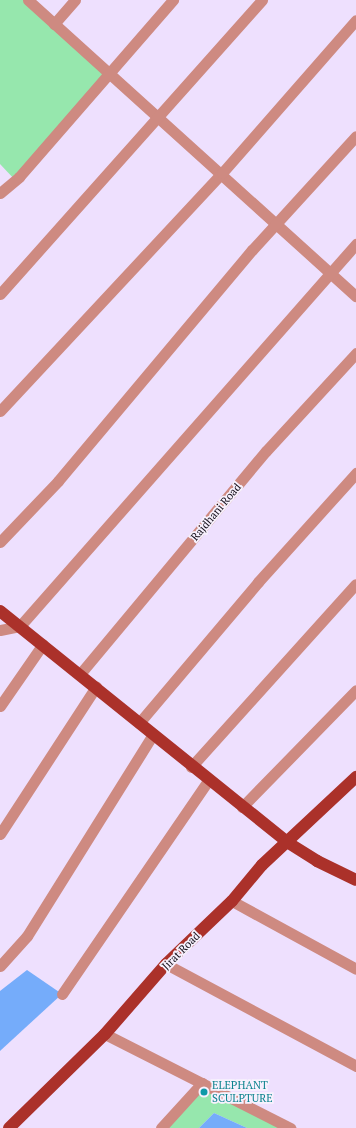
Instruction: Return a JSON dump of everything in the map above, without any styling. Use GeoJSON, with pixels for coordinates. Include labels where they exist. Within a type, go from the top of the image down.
{"type":"FeatureCollection","features":[{"type":"Feature","properties":{"kind":"main road"},"geometry":{"type":"LineString","coordinates":[[0,611],[80,674],[208,781],[287,842],[317,861],[356,880]]}},
{"type":"Feature","properties":{"kind":"main road","name":"Jirat Road"},"geometry":{"type":"LineString","coordinates":[[9,1128],[105,1034],[166,964],[232,901],[287,842],[356,777]]}},
{"type":"Feature","properties":{"kind":"street"},"geometry":{"type":"LineString","coordinates":[[28,0],[109,75],[222,173],[356,296]]}},
{"type":"Feature","properties":{"kind":"street"},"geometry":{"type":"LineString","coordinates":[[54,24],[74,0]]}},
{"type":"Feature","properties":{"kind":"street"},"geometry":{"type":"LineString","coordinates":[[0,193],[19,177],[173,0]]}},
{"type":"Feature","properties":{"kind":"street"},"geometry":{"type":"LineString","coordinates":[[0,294],[262,0]]}},
{"type":"Feature","properties":{"kind":"street"},"geometry":{"type":"LineString","coordinates":[[0,411],[222,173],[356,20]]}},
{"type":"Feature","properties":{"kind":"street"},"geometry":{"type":"LineString","coordinates":[[0,542],[58,481],[276,223],[356,136]]}},
{"type":"Feature","properties":{"kind":"street"},"geometry":{"type":"LineString","coordinates":[[0,630],[20,626],[356,244]]}},
{"type":"Feature","properties":{"kind":"street","name":"Rajdhani Road"},"geometry":{"type":"LineString","coordinates":[[80,674],[266,451],[356,353]]}},
{"type":"Feature","properties":{"kind":"street"},"geometry":{"type":"LineString","coordinates":[[139,723],[258,582],[356,473]]}},
{"type":"Feature","properties":{"kind":"street"},"geometry":{"type":"LineString","coordinates":[[191,766],[356,584]]}},
{"type":"Feature","properties":{"kind":"street"},"geometry":{"type":"LineString","coordinates":[[0,706],[43,644]]}},
{"type":"Feature","properties":{"kind":"street"},"geometry":{"type":"LineString","coordinates":[[0,834],[96,688]]}},
{"type":"Feature","properties":{"kind":"street"},"geometry":{"type":"LineString","coordinates":[[242,807],[356,690]]}},
{"type":"Feature","properties":{"kind":"street"},"geometry":{"type":"LineString","coordinates":[[0,966],[27,936],[153,734]]}},
{"type":"Feature","properties":{"kind":"street"},"geometry":{"type":"LineString","coordinates":[[62,994],[208,781]]}},
{"type":"Feature","properties":{"kind":"street"},"geometry":{"type":"LineString","coordinates":[[232,901],[356,969]]}},
{"type":"Feature","properties":{"kind":"street"},"geometry":{"type":"LineString","coordinates":[[166,964],[356,1066]]}},
{"type":"Feature","properties":{"kind":"street"},"geometry":{"type":"LineString","coordinates":[[105,1034],[290,1128]]}},
{"type":"Feature","properties":{"kind":"street"},"geometry":{"type":"LineString","coordinates":[[161,1128],[202,1083]]}},
{"type":"Feature","properties":{"kind":"green space"},"geometry":{"type":"Polygon","coordinates":[[[0,0],[28,0],[109,75],[16,181],[0,164],[0,0]]]}},
{"type":"Feature","properties":{"kind":"green space"},"geometry":{"type":"Polygon","coordinates":[[[206,1086],[290,1128],[247,1128],[214,1113],[199,1128],[168,1128],[206,1086]]]}},
{"type":"Feature","properties":{"kind":"water"},"geometry":{"type":"Polygon","coordinates":[[[27,970],[62,994],[0,1051],[0,991],[27,970]]]}},
{"type":"Feature","properties":{"kind":"water"},"geometry":{"type":"Polygon","coordinates":[[[214,1113],[247,1128],[199,1128],[214,1113]]]}},
{"type":"Feature","properties":{"kind":"place","name":"ELEPHANT SCULPTURE"},"geometry":{"type":"Point","coordinates":[204,1092]}}]}
